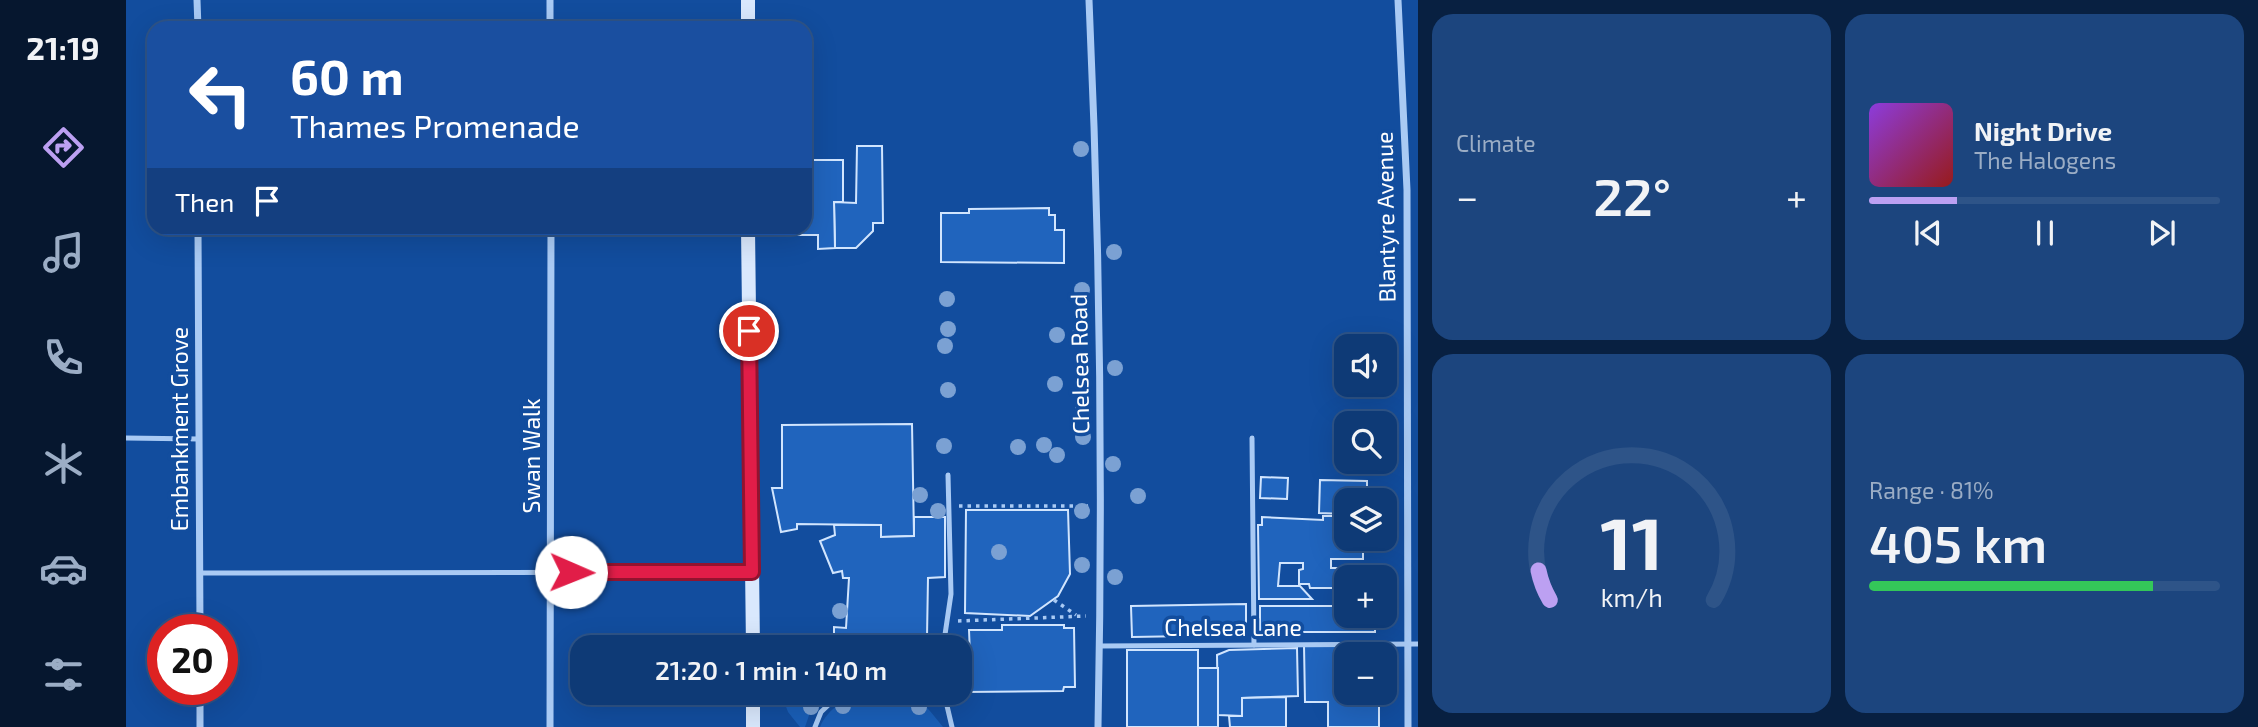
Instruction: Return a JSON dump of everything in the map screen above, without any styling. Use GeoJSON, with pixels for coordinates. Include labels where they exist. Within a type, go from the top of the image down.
{"type":"FeatureCollection","features":[{"type":"Feature","properties":{"kind":"main road"},"geometry":{"type":"LineString","coordinates":[[748,0],[748,21]]}},
{"type":"Feature","properties":{"kind":"main road"},"geometry":{"type":"LineString","coordinates":[[748,235],[753,635]]}},
{"type":"Feature","properties":{"kind":"main road"},"geometry":{"type":"LineString","coordinates":[[753,705],[753,727]]}},
{"type":"Feature","properties":{"kind":"street"},"geometry":{"type":"LineString","coordinates":[[197,0],[198,21]]}},
{"type":"Feature","properties":{"kind":"street"},"geometry":{"type":"LineString","coordinates":[[550,0],[550,21]]}},
{"type":"Feature","properties":{"kind":"street","name":"Chelsea Road"},"geometry":{"type":"LineString","coordinates":[[1089,0],[1098,194],[1101,615],[1098,727]]}},
{"type":"Feature","properties":{"kind":"street","name":"Blantyre Avenue"},"geometry":{"type":"LineString","coordinates":[[1398,0],[1407,190],[1408,727]]}},
{"type":"Feature","properties":{"kind":"street","name":"Embankment Grove"},"geometry":{"type":"LineString","coordinates":[[198,235],[200,614]]}},
{"type":"Feature","properties":{"kind":"street","name":"Swan Walk"},"geometry":{"type":"LineString","coordinates":[[550,727],[551,235]]}},
{"type":"Feature","properties":{"kind":"street"},"geometry":{"type":"LineString","coordinates":[[200,705],[200,727]]}},
{"type":"Feature","properties":{"kind":"lane"},"geometry":{"type":"LineString","coordinates":[[126,438],[199,439]]}},
{"type":"Feature","properties":{"kind":"lane"},"geometry":{"type":"LineString","coordinates":[[1252,438],[1254,645]]}},
{"type":"Feature","properties":{"kind":"lane"},"geometry":{"type":"LineString","coordinates":[[944,635],[951,594],[948,475]]}},
{"type":"Feature","properties":{"kind":"lane"},"geometry":{"type":"LineString","coordinates":[[200,573],[752,572]]}},
{"type":"Feature","properties":{"kind":"lane","name":"Chelsea Lane"},"geometry":{"type":"LineString","coordinates":[[1100,646],[1418,644]]}},
{"type":"Feature","properties":{"kind":"lane"},"geometry":{"type":"LineString","coordinates":[[815,727],[821,712],[828,705]]}},
{"type":"Feature","properties":{"kind":"lane"},"geometry":{"type":"LineString","coordinates":[[947,705],[952,727]]}},
{"type":"Feature","properties":{"kind":"path"},"geometry":{"type":"LineString","coordinates":[[949,505],[1070,506]]}},
{"type":"Feature","properties":{"kind":"path"},"geometry":{"type":"LineString","coordinates":[[1054,600],[1078,617]]}},
{"type":"Feature","properties":{"kind":"path"},"geometry":{"type":"LineString","coordinates":[[945,621],[1101,615]]}},
{"type":"Feature","properties":{"kind":"shaded area"},"geometry":{"type":"Polygon","coordinates":[[[779,633],[818,635],[779,635],[779,633]]]}},
{"type":"Feature","properties":{"kind":"shaded area"},"geometry":{"type":"Polygon","coordinates":[[[785,705],[813,705],[805,727],[800,727],[785,705]]]}},
{"type":"Feature","properties":{"kind":"shaded area"},"geometry":{"type":"Polygon","coordinates":[[[838,705],[924,705],[943,727],[820,727],[838,705]]]}},
{"type":"Feature","properties":{"kind":"building"},"geometry":{"type":"Polygon","coordinates":[[[857,146],[882,146],[883,223],[873,223],[873,231],[856,248],[835,248],[834,202],[856,203],[857,146]]]}},
{"type":"Feature","properties":{"kind":"building"},"geometry":{"type":"Polygon","coordinates":[[[812,160],[843,160],[843,202],[834,202],[835,248],[818,249],[818,235],[812,235],[812,160]]]}},
{"type":"Feature","properties":{"kind":"building"},"geometry":{"type":"Polygon","coordinates":[[[1049,208],[1049,215],[1055,215],[1055,230],[1064,230],[1064,263],[941,262],[941,213],[969,213],[969,209],[1049,208]]]}},
{"type":"Feature","properties":{"kind":"building"},"geometry":{"type":"Polygon","coordinates":[[[912,424],[914,536],[881,537],[881,525],[797,524],[797,529],[781,532],[772,488],[782,488],[782,425],[912,424]]]}},
{"type":"Feature","properties":{"kind":"building"},"geometry":{"type":"Polygon","coordinates":[[[1261,477],[1288,478],[1287,499],[1260,498],[1261,477]]]}},
{"type":"Feature","properties":{"kind":"building"},"geometry":{"type":"Polygon","coordinates":[[[1320,480],[1367,481],[1367,488],[1334,488],[1334,514],[1319,513],[1320,480]]]}},
{"type":"Feature","properties":{"kind":"building"},"geometry":{"type":"Polygon","coordinates":[[[966,510],[1068,510],[1070,574],[1058,596],[1030,616],[965,613],[966,510]]]}},
{"type":"Feature","properties":{"kind":"building"},"geometry":{"type":"Polygon","coordinates":[[[1323,516],[1334,516],[1334,551],[1363,551],[1363,559],[1331,559],[1334,588],[1310,588],[1309,584],[1299,584],[1299,570],[1303,569],[1303,563],[1280,563],[1278,586],[1300,586],[1312,599],[1259,599],[1258,525],[1262,525],[1262,517],[1323,520],[1323,516]]]}},
{"type":"Feature","properties":{"kind":"building"},"geometry":{"type":"Polygon","coordinates":[[[914,517],[945,517],[945,577],[928,578],[927,635],[834,635],[834,627],[846,628],[849,578],[843,578],[842,571],[833,573],[820,541],[835,535],[834,525],[881,525],[881,537],[914,536],[914,517]]]}},
{"type":"Feature","properties":{"kind":"building"},"geometry":{"type":"Polygon","coordinates":[[[1246,604],[1246,635],[1132,637],[1131,606],[1246,604]]]}},
{"type":"Feature","properties":{"kind":"building"},"geometry":{"type":"Polygon","coordinates":[[[1260,606],[1334,606],[1334,628],[1375,628],[1375,632],[1260,632],[1260,606]]]}},
{"type":"Feature","properties":{"kind":"building"},"geometry":{"type":"Polygon","coordinates":[[[1002,625],[1064,625],[1064,628],[1074,628],[1075,687],[1064,687],[1063,691],[972,692],[972,635],[969,635],[969,630],[1002,630],[1002,625]]]}},
{"type":"Feature","properties":{"kind":"building"},"geometry":{"type":"Polygon","coordinates":[[[1304,645],[1334,645],[1334,705],[1379,705],[1379,727],[1328,727],[1328,702],[1305,702],[1304,645]]]}},
{"type":"Feature","properties":{"kind":"building"},"geometry":{"type":"Polygon","coordinates":[[[1297,648],[1298,696],[1242,698],[1242,716],[1218,715],[1217,655],[1229,650],[1297,648]]]}},
{"type":"Feature","properties":{"kind":"building"},"geometry":{"type":"Polygon","coordinates":[[[1127,650],[1198,650],[1198,727],[1127,727],[1127,650]]]}},
{"type":"Feature","properties":{"kind":"building"},"geometry":{"type":"Polygon","coordinates":[[[1198,668],[1218,668],[1218,727],[1198,727],[1198,668]]]}},
{"type":"Feature","properties":{"kind":"building"},"geometry":{"type":"Polygon","coordinates":[[[1286,697],[1286,727],[1230,727],[1229,716],[1242,716],[1242,698],[1286,697]]]}},
{"type":"Feature","properties":{"kind":"route"},"geometry":{"type":"LineString","coordinates":[[571,572],[752,572],[749,331]]}}]}
